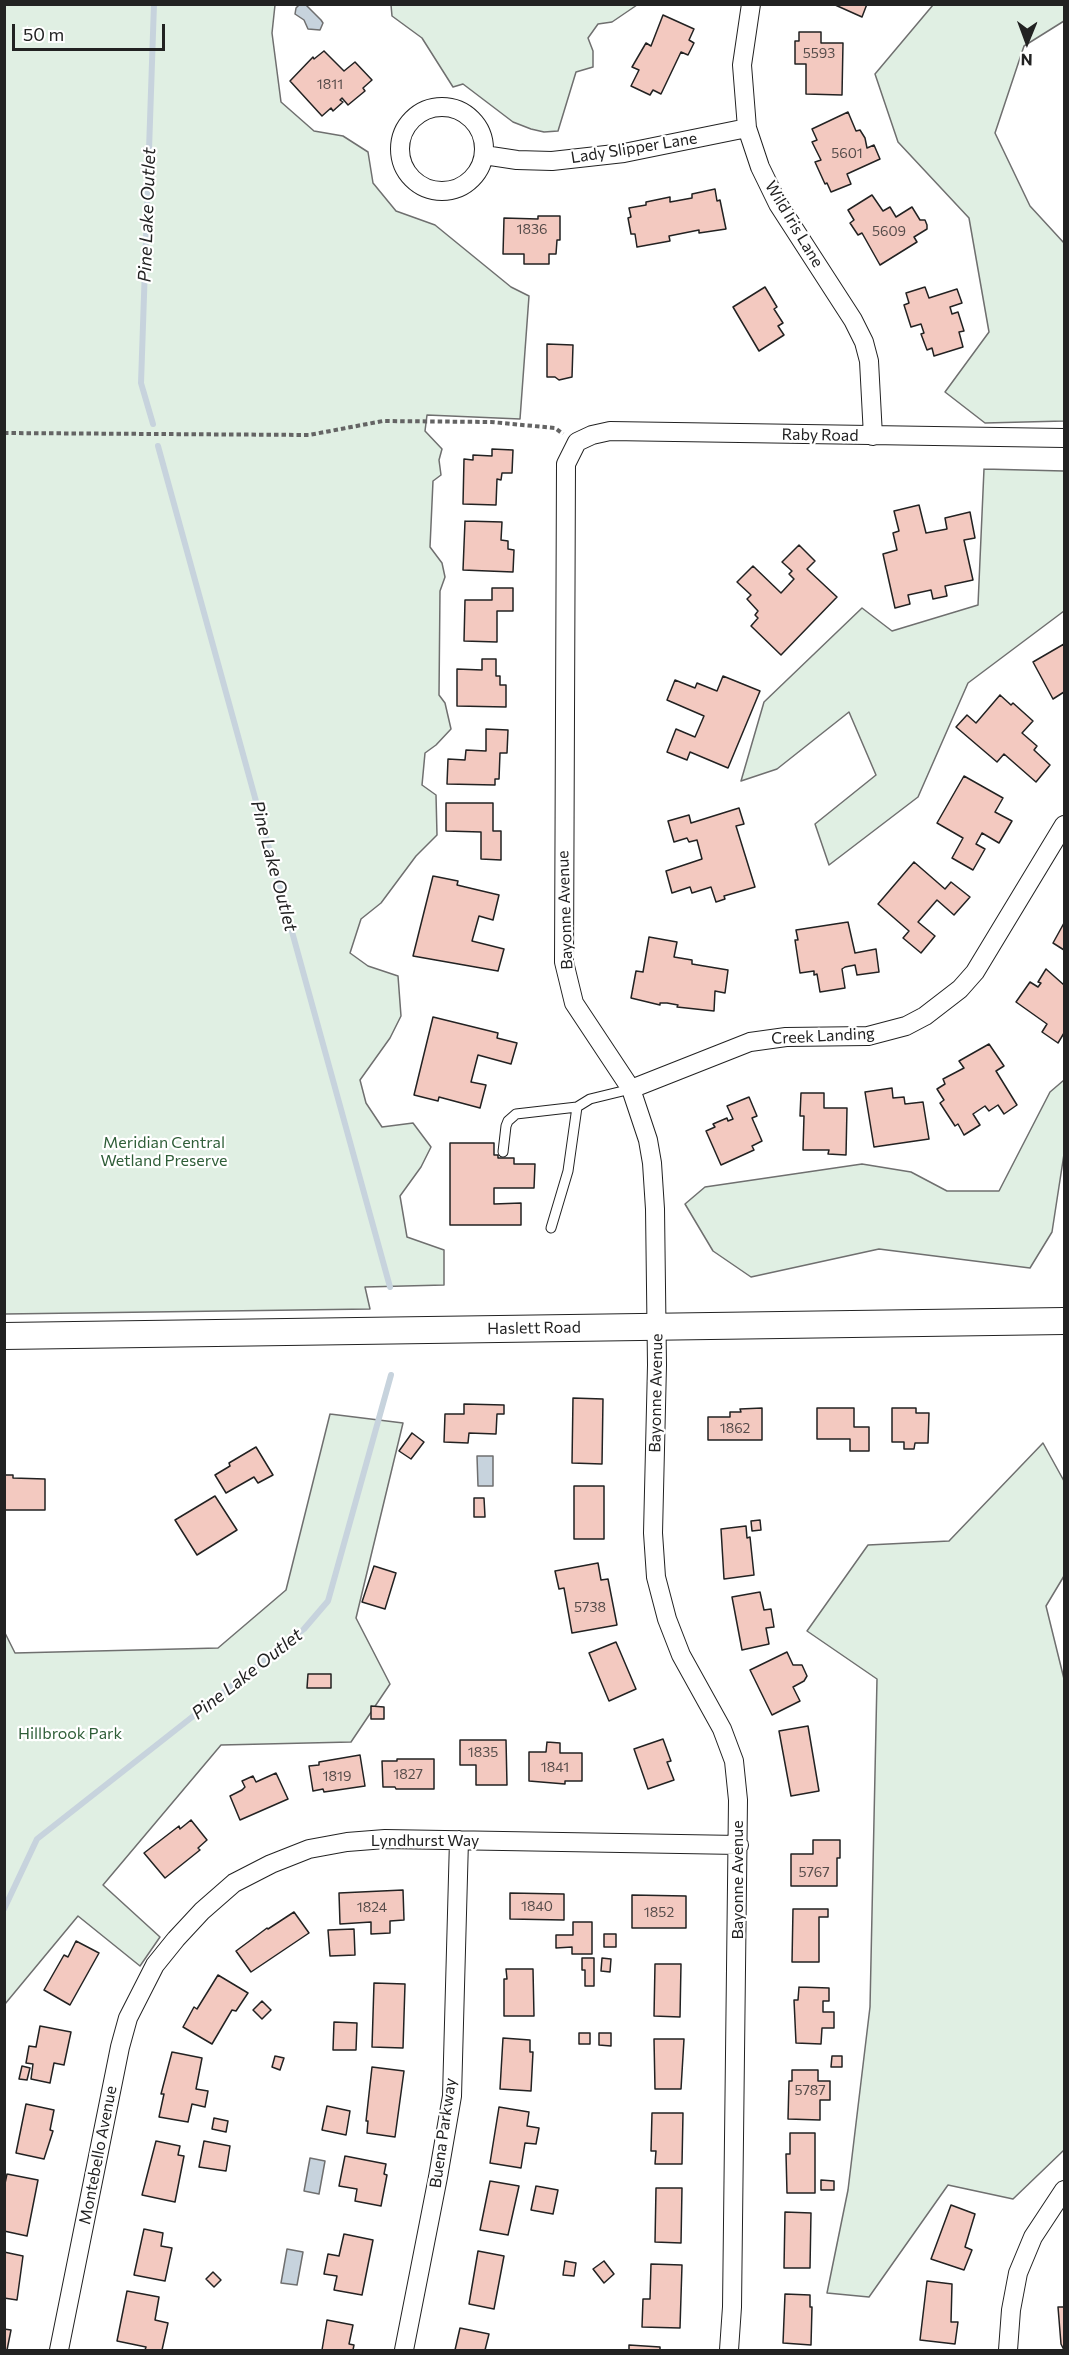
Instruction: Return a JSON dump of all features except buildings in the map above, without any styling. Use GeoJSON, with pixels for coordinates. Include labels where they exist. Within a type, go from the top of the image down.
{"type":"FeatureCollection","features":[{"type":"Feature","properties":{"kind":"main road","name":"Haslett Road"},"geometry":{"type":"LineString","coordinates":[[4,1336],[1065,1321]]}},
{"type":"Feature","properties":{"kind":"street","name":"Wild Iris Lane"},"geometry":{"type":"LineString","coordinates":[[751,4],[742,65],[747,128],[760,167],[778,204],[853,320],[864,342],[870,369],[873,436]]}},
{"type":"Feature","properties":{"kind":"street"},"geometry":{"type":"LineString","coordinates":[[448,108],[468,116],[476,124],[481,133],[484,155],[476,175],[468,182],[448,190],[437,190],[426,187],[409,174],[404,164],[401,143],[404,133],[417,116],[427,110],[448,108]]}},
{"type":"Feature","properties":{"kind":"street","name":"Lady Slipper Lane"},"geometry":{"type":"LineString","coordinates":[[484,155],[517,160],[552,161],[624,153],[747,128]]}},
{"type":"Feature","properties":{"kind":"street","name":"Raby Road"},"geometry":{"type":"LineString","coordinates":[[577,442],[592,435],[610,431],[1065,438]]}},
{"type":"Feature","properties":{"kind":"street","name":"Bayonne Avenue"},"geometry":{"type":"LineString","coordinates":[[577,442],[566,464],[564,963],[574,1003],[631,1089],[643,1122],[652,1163],[657,1326],[654,1533],[656,1577],[667,1619],[681,1655],[722,1729],[734,1761],[739,1845],[732,2307],[729,2350]]}},
{"type":"Feature","properties":{"kind":"street","name":"Creek Landing"},"geometry":{"type":"LineString","coordinates":[[631,1089],[750,1042],[786,1037],[868,1036],[906,1026],[926,1016],[952,997],[975,972],[1065,825]]}},
{"type":"Feature","properties":{"kind":"street","name":"Lyndhurst Way"},"geometry":{"type":"LineString","coordinates":[[155,1965],[202,1911],[234,1883],[271,1864],[309,1849],[347,1842],[385,1839],[739,1845]]}},
{"type":"Feature","properties":{"kind":"street","name":"Buena Parkway"},"geometry":{"type":"LineString","coordinates":[[404,2350],[452,2096],[459,1840]]}},
{"type":"Feature","properties":{"kind":"street","name":"Montebello Avenue"},"geometry":{"type":"LineString","coordinates":[[59,2350],[120,2047],[128,2018],[155,1965]]}},
{"type":"Feature","properties":{"kind":"street"},"geometry":{"type":"LineString","coordinates":[[1008,2350],[1011,2310],[1018,2273],[1033,2237],[1054,2202],[1065,2190]]}},
{"type":"Feature","properties":{"kind":"lane"},"geometry":{"type":"LineString","coordinates":[[503,1152],[506,1126],[516,1114],[577,1107],[590,1099],[631,1089]]}},
{"type":"Feature","properties":{"kind":"lane"},"geometry":{"type":"LineString","coordinates":[[551,1228],[568,1171],[577,1107]]}},
{"type":"Feature","properties":{"kind":"path"},"geometry":{"type":"LineString","coordinates":[[4,433],[309,435],[383,421],[491,422],[555,428],[577,442]]}},
{"type":"Feature","properties":{"kind":"green space"},"geometry":{"type":"Polygon","coordinates":[[[391,4],[637,5],[612,22],[598,24],[588,38],[593,51],[593,67],[576,72],[558,131],[544,132],[513,122],[463,84],[453,87],[422,38],[392,16],[391,4]]]}},
{"type":"Feature","properties":{"kind":"green space","name":"Meridian Central Wetland Preserve"},"geometry":{"type":"Polygon","coordinates":[[[4,5],[275,5],[272,33],[281,102],[314,131],[343,136],[368,152],[373,183],[396,211],[435,225],[511,287],[529,296],[520,419],[427,415],[425,431],[442,449],[439,460],[441,475],[433,481],[430,547],[442,563],[445,577],[440,591],[439,695],[445,703],[451,729],[425,753],[422,785],[436,795],[437,835],[416,856],[381,903],[361,919],[350,953],[368,966],[398,976],[401,1016],[390,1038],[360,1080],[366,1103],[382,1127],[413,1123],[431,1147],[421,1167],[400,1196],[407,1237],[444,1250],[444,1285],[365,1287],[370,1309],[5,1314],[4,5]]]}},
{"type":"Feature","properties":{"kind":"green space"},"geometry":{"type":"Polygon","coordinates":[[[933,5],[1064,5],[1064,21],[1024,46],[995,133],[1030,206],[1064,243],[1064,421],[985,423],[945,392],[989,332],[969,218],[898,142],[875,74],[933,5]]]}},
{"type":"Feature","properties":{"kind":"green space"},"geometry":{"type":"Polygon","coordinates":[[[984,469],[1064,471],[1064,611],[968,683],[918,797],[829,865],[815,824],[876,775],[849,712],[777,769],[741,781],[764,702],[862,608],[892,631],[978,605],[984,469]]]}},
{"type":"Feature","properties":{"kind":"green space"},"geometry":{"type":"Polygon","coordinates":[[[1064,1080],[1064,1154],[1052,1232],[1030,1268],[879,1249],[751,1277],[713,1251],[685,1204],[705,1187],[862,1164],[911,1172],[947,1191],[999,1191],[1050,1092],[1064,1080]]]}},
{"type":"Feature","properties":{"kind":"green space","name":"Hillbrook Park"},"geometry":{"type":"Polygon","coordinates":[[[330,1414],[403,1423],[356,1618],[390,1684],[351,1742],[221,1745],[103,1885],[160,1937],[140,1966],[78,1916],[5,2004],[4,1631],[15,1653],[218,1648],[286,1590],[330,1414]]]}},
{"type":"Feature","properties":{"kind":"green space"},"geometry":{"type":"Polygon","coordinates":[[[1043,1443],[1064,1481],[1064,1576],[1046,1606],[1064,1679],[1064,2150],[1013,2199],[948,2185],[869,2297],[827,2293],[848,2190],[870,2007],[877,1679],[807,1631],[868,1545],[949,1541],[1043,1443]]]}},
{"type":"Feature","properties":{"kind":"shaded area"},"geometry":{"type":"Polygon","coordinates":[[[299,5],[306,5],[321,20],[323,23],[320,30],[308,29],[304,20],[295,14],[299,5]]]}},
{"type":"Feature","properties":{"kind":"shaded area"},"geometry":{"type":"Polygon","coordinates":[[[477,1456],[493,1456],[493,1486],[478,1486],[477,1456]]]}},
{"type":"Feature","properties":{"kind":"shaded area"},"geometry":{"type":"Polygon","coordinates":[[[310,2158],[325,2161],[319,2194],[304,2191],[310,2158]]]}},
{"type":"Feature","properties":{"kind":"shaded area"},"geometry":{"type":"Polygon","coordinates":[[[287,2249],[303,2252],[297,2285],[281,2283],[287,2249]]]}},
{"type":"Feature","properties":{"kind":"waterway","name":"Pine Lake Outlet"},"geometry":{"type":"LineString","coordinates":[[153,424],[141,383],[154,4]]}},
{"type":"Feature","properties":{"kind":"waterway","name":"Pine Lake Outlet"},"geometry":{"type":"LineString","coordinates":[[158,446],[390,1287]]}},
{"type":"Feature","properties":{"kind":"waterway","name":"Pine Lake Outlet"},"geometry":{"type":"LineString","coordinates":[[4,1909],[37,1839],[304,1629],[328,1601],[391,1375]]}}]}
